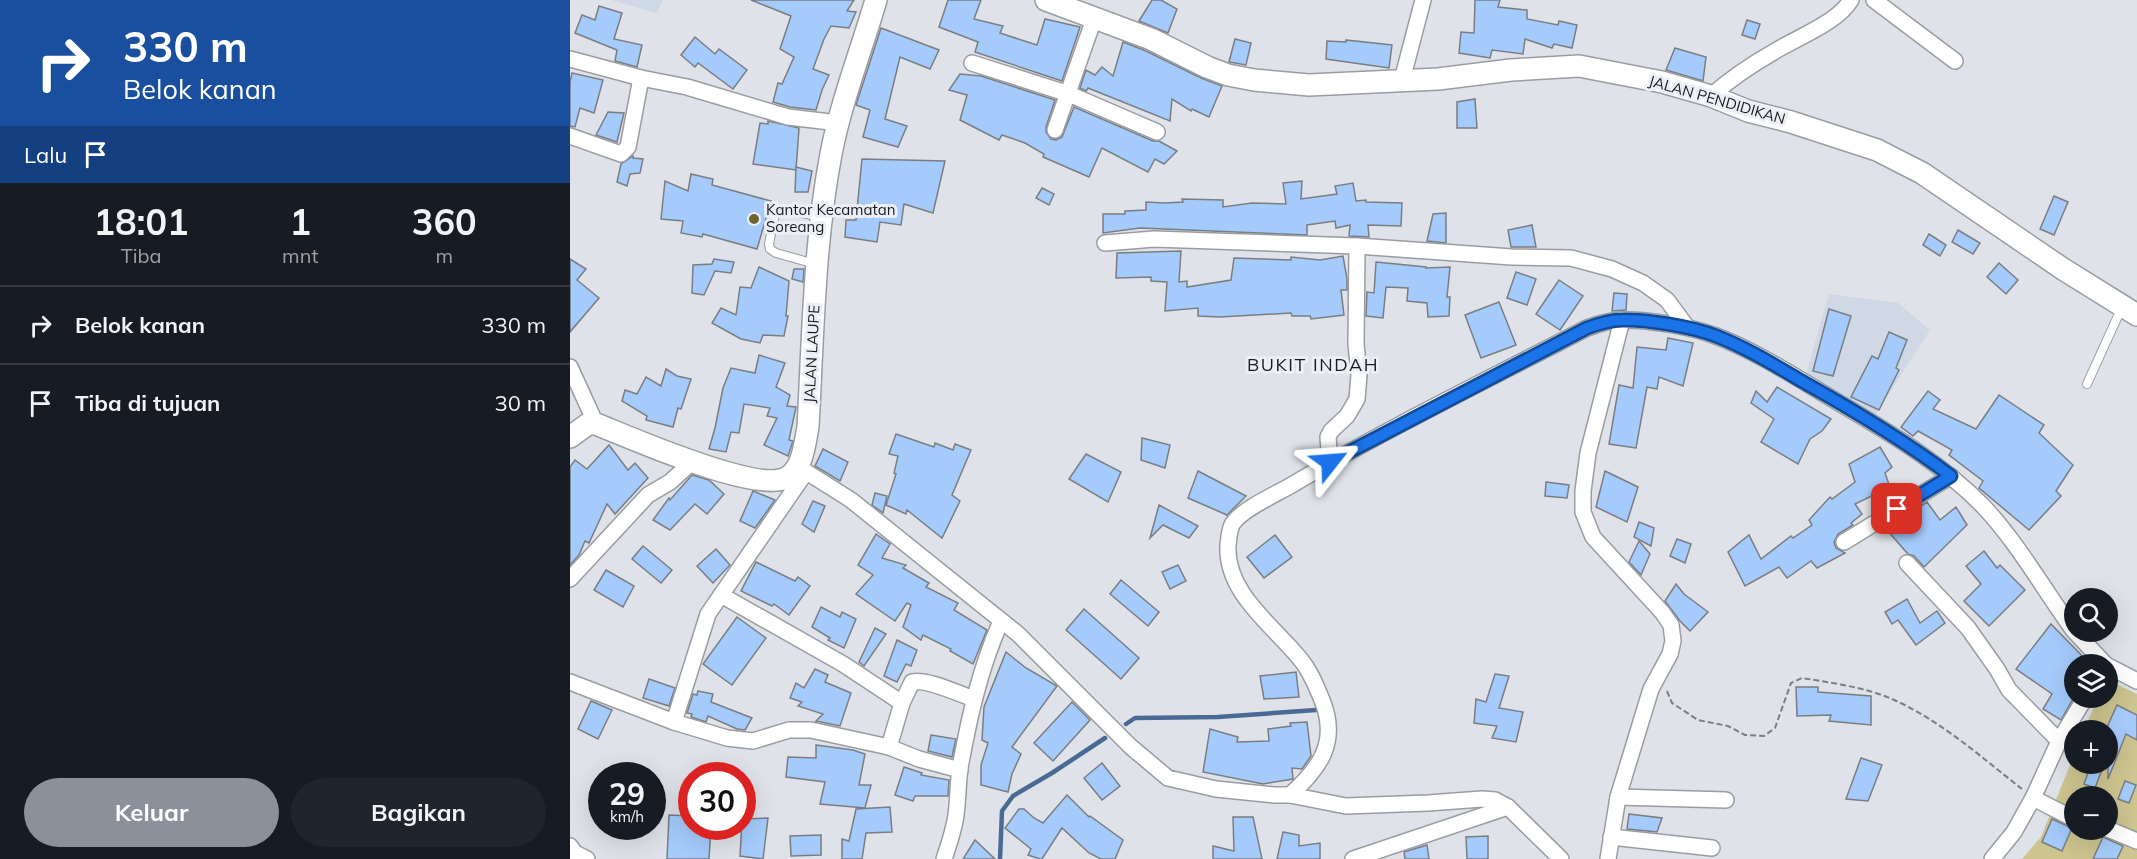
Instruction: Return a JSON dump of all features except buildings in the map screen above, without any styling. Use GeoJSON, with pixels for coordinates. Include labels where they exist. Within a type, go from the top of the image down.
{"type":"FeatureCollection","features":[{"type":"Feature","properties":{"kind":"street","name":"JALAN LAUPE"},"geometry":{"type":"LineString","coordinates":[[802,469],[808,427],[821,217],[831,153],[876,0]]}},
{"type":"Feature","properties":{"kind":"street","name":"JALAN PENDIDIKAN"},"geometry":{"type":"LineString","coordinates":[[1046,0],[1095,16],[1151,39],[1207,67],[1228,75],[1254,80],[1309,85],[1438,79],[1511,70],[1579,66],[1662,82],[1711,96],[1748,111],[1791,122],[1877,150],[1895,159],[1922,173],[2063,269],[2130,310]]}},
{"type":"Feature","properties":{"kind":"street"},"geometry":{"type":"LineString","coordinates":[[1402,80],[1423,0]]}},
{"type":"Feature","properties":{"kind":"street"},"geometry":{"type":"LineString","coordinates":[[1711,96],[1725,83],[1774,51],[1835,17],[1851,0]]}},
{"type":"Feature","properties":{"kind":"street"},"geometry":{"type":"LineString","coordinates":[[1874,0],[1955,61]]}},
{"type":"Feature","properties":{"kind":"street"},"geometry":{"type":"LineString","coordinates":[[1055,130],[1095,16]]}},
{"type":"Feature","properties":{"kind":"street"},"geometry":{"type":"LineString","coordinates":[[570,59],[641,78],[687,87],[788,117],[839,123]]}},
{"type":"Feature","properties":{"kind":"street"},"geometry":{"type":"LineString","coordinates":[[972,63],[1069,94],[1157,132]]}},
{"type":"Feature","properties":{"kind":"street"},"geometry":{"type":"LineString","coordinates":[[570,136],[621,154],[626,152],[641,78]]}},
{"type":"Feature","properties":{"kind":"street"},"geometry":{"type":"LineString","coordinates":[[1105,243],[1154,239],[1358,246],[1512,257],[1571,258],[1612,269],[1643,283],[1667,300],[1687,327]]}},
{"type":"Feature","properties":{"kind":"street"},"geometry":{"type":"LineString","coordinates":[[1330,462],[1327,444],[1330,431],[1347,416],[1357,399],[1359,375],[1356,344],[1358,246]]}},
{"type":"Feature","properties":{"kind":"street"},"geometry":{"type":"LineString","coordinates":[[1608,859],[1618,797],[1651,688],[1670,654],[1673,641],[1671,626],[1662,612],[1593,537],[1583,512],[1588,453],[1622,320]]}},
{"type":"Feature","properties":{"kind":"street"},"geometry":{"type":"LineString","coordinates":[[1290,795],[1310,777],[1324,752],[1328,737],[1326,710],[1301,660],[1250,604],[1242,590],[1227,560],[1232,523],[1246,512],[1330,462],[1600,323],[1622,320],[1687,327],[1716,336],[1769,362],[1919,452],[1951,476],[1984,508],[2064,616]]}},
{"type":"Feature","properties":{"kind":"street"},"geometry":{"type":"LineString","coordinates":[[570,367],[596,424]]}},
{"type":"Feature","properties":{"kind":"street"},"geometry":{"type":"LineString","coordinates":[[570,437],[588,424],[596,424],[692,462],[747,477],[772,480],[790,476],[802,469]]}},
{"type":"Feature","properties":{"kind":"street"},"geometry":{"type":"LineString","coordinates":[[570,579],[648,495],[670,482],[692,462]]}},
{"type":"Feature","properties":{"kind":"street"},"geometry":{"type":"LineString","coordinates":[[674,722],[708,614],[802,469]]}},
{"type":"Feature","properties":{"kind":"street"},"geometry":{"type":"LineString","coordinates":[[802,469],[851,500],[1018,634],[1131,747],[1168,778],[1216,789],[1290,795],[1346,806],[1495,800],[1508,807],[1561,859]]}},
{"type":"Feature","properties":{"kind":"street"},"geometry":{"type":"LineString","coordinates":[[1844,542],[1951,476]]}},
{"type":"Feature","properties":{"kind":"street"},"geometry":{"type":"LineString","coordinates":[[1907,563],[1968,628],[2009,690],[2059,741]]}},
{"type":"Feature","properties":{"kind":"street"},"geometry":{"type":"LineString","coordinates":[[721,595],[843,664],[902,703]]}},
{"type":"Feature","properties":{"kind":"street"},"geometry":{"type":"LineString","coordinates":[[944,859],[956,816],[960,770],[974,699],[989,648],[1001,621]]}},
{"type":"Feature","properties":{"kind":"street"},"geometry":{"type":"LineString","coordinates":[[2085,642],[2096,654]]}},
{"type":"Feature","properties":{"kind":"street"},"geometry":{"type":"LineString","coordinates":[[2118,671],[2137,681]]}},
{"type":"Feature","properties":{"kind":"street"},"geometry":{"type":"LineString","coordinates":[[889,747],[902,703],[915,680],[974,699]]}},
{"type":"Feature","properties":{"kind":"street"},"geometry":{"type":"LineString","coordinates":[[570,682],[674,722],[727,738],[753,741],[789,730],[811,730],[889,747],[919,759],[960,770]]}},
{"type":"Feature","properties":{"kind":"street"},"geometry":{"type":"LineString","coordinates":[[1992,859],[2014,832],[2033,798],[2059,741],[2079,708]]}},
{"type":"Feature","properties":{"kind":"street"},"geometry":{"type":"LineString","coordinates":[[1618,797],[1726,800]]}},
{"type":"Feature","properties":{"kind":"street"},"geometry":{"type":"LineString","coordinates":[[2033,798],[2064,814]]}},
{"type":"Feature","properties":{"kind":"street"},"geometry":{"type":"LineString","coordinates":[[1353,859],[1508,807]]}},
{"type":"Feature","properties":{"kind":"street"},"geometry":{"type":"LineString","coordinates":[[2118,833],[2137,841]]}},
{"type":"Feature","properties":{"kind":"street"},"geometry":{"type":"LineString","coordinates":[[1611,837],[1712,849]]}},
{"type":"Feature","properties":{"kind":"street"},"geometry":{"type":"LineString","coordinates":[[570,846],[575,853],[587,859]]}},
{"type":"Feature","properties":{"kind":"lane"},"geometry":{"type":"LineString","coordinates":[[817,264],[776,253],[770,249],[769,244],[775,213],[783,209],[821,217]]}},
{"type":"Feature","properties":{"kind":"lane"},"geometry":{"type":"LineString","coordinates":[[2087,384],[2130,310]]}},
{"type":"Feature","properties":{"kind":"path"},"geometry":{"type":"LineString","coordinates":[[1659,673],[1672,703],[1698,720],[1728,726],[1745,735],[1764,736],[1775,728],[1791,683],[1802,678],[1846,685],[1892,698],[1929,718],[2033,798]]}},
{"type":"Feature","properties":{"kind":"shaded area"},"geometry":{"type":"Polygon","coordinates":[[[611,0],[663,0],[657,13],[611,0]]]}},
{"type":"Feature","properties":{"kind":"shaded area"},"geometry":{"type":"Polygon","coordinates":[[[1829,294],[1898,303],[1930,330],[1874,417],[1806,374],[1829,294]]]}},
{"type":"Feature","properties":{"kind":"shaded area"},"geometry":{"type":"Polygon","coordinates":[[[2118,685],[2137,694],[2137,859],[2022,859],[2041,837],[2066,774],[2118,774],[2118,720],[2088,720],[2094,708],[2118,708],[2118,685]]]}},
{"type":"Feature","properties":{"kind":"waterway"},"geometry":{"type":"LineString","coordinates":[[1126,724],[1135,718],[1218,717],[1316,710]]}},
{"type":"Feature","properties":{"kind":"waterway"},"geometry":{"type":"LineString","coordinates":[[1000,859],[1002,811],[1013,796],[1105,738]]}},
{"type":"Feature","properties":{"kind":"place","name":"Kantor Kecamatan Soreang"},"geometry":{"type":"Point","coordinates":[754,219]}},
{"type":"Feature","properties":{"kind":"district","name":"BUKIT INDAH"},"geometry":{"type":"Point","coordinates":[1313,365]}},
{"type":"Feature","properties":{"kind":"route"},"geometry":{"type":"LineString","coordinates":[[1330,462],[1587,328],[1600,323],[1622,320],[1687,327],[1716,336],[1760,357],[1833,399],[1919,452],[1951,476],[1897,509]]}}]}
